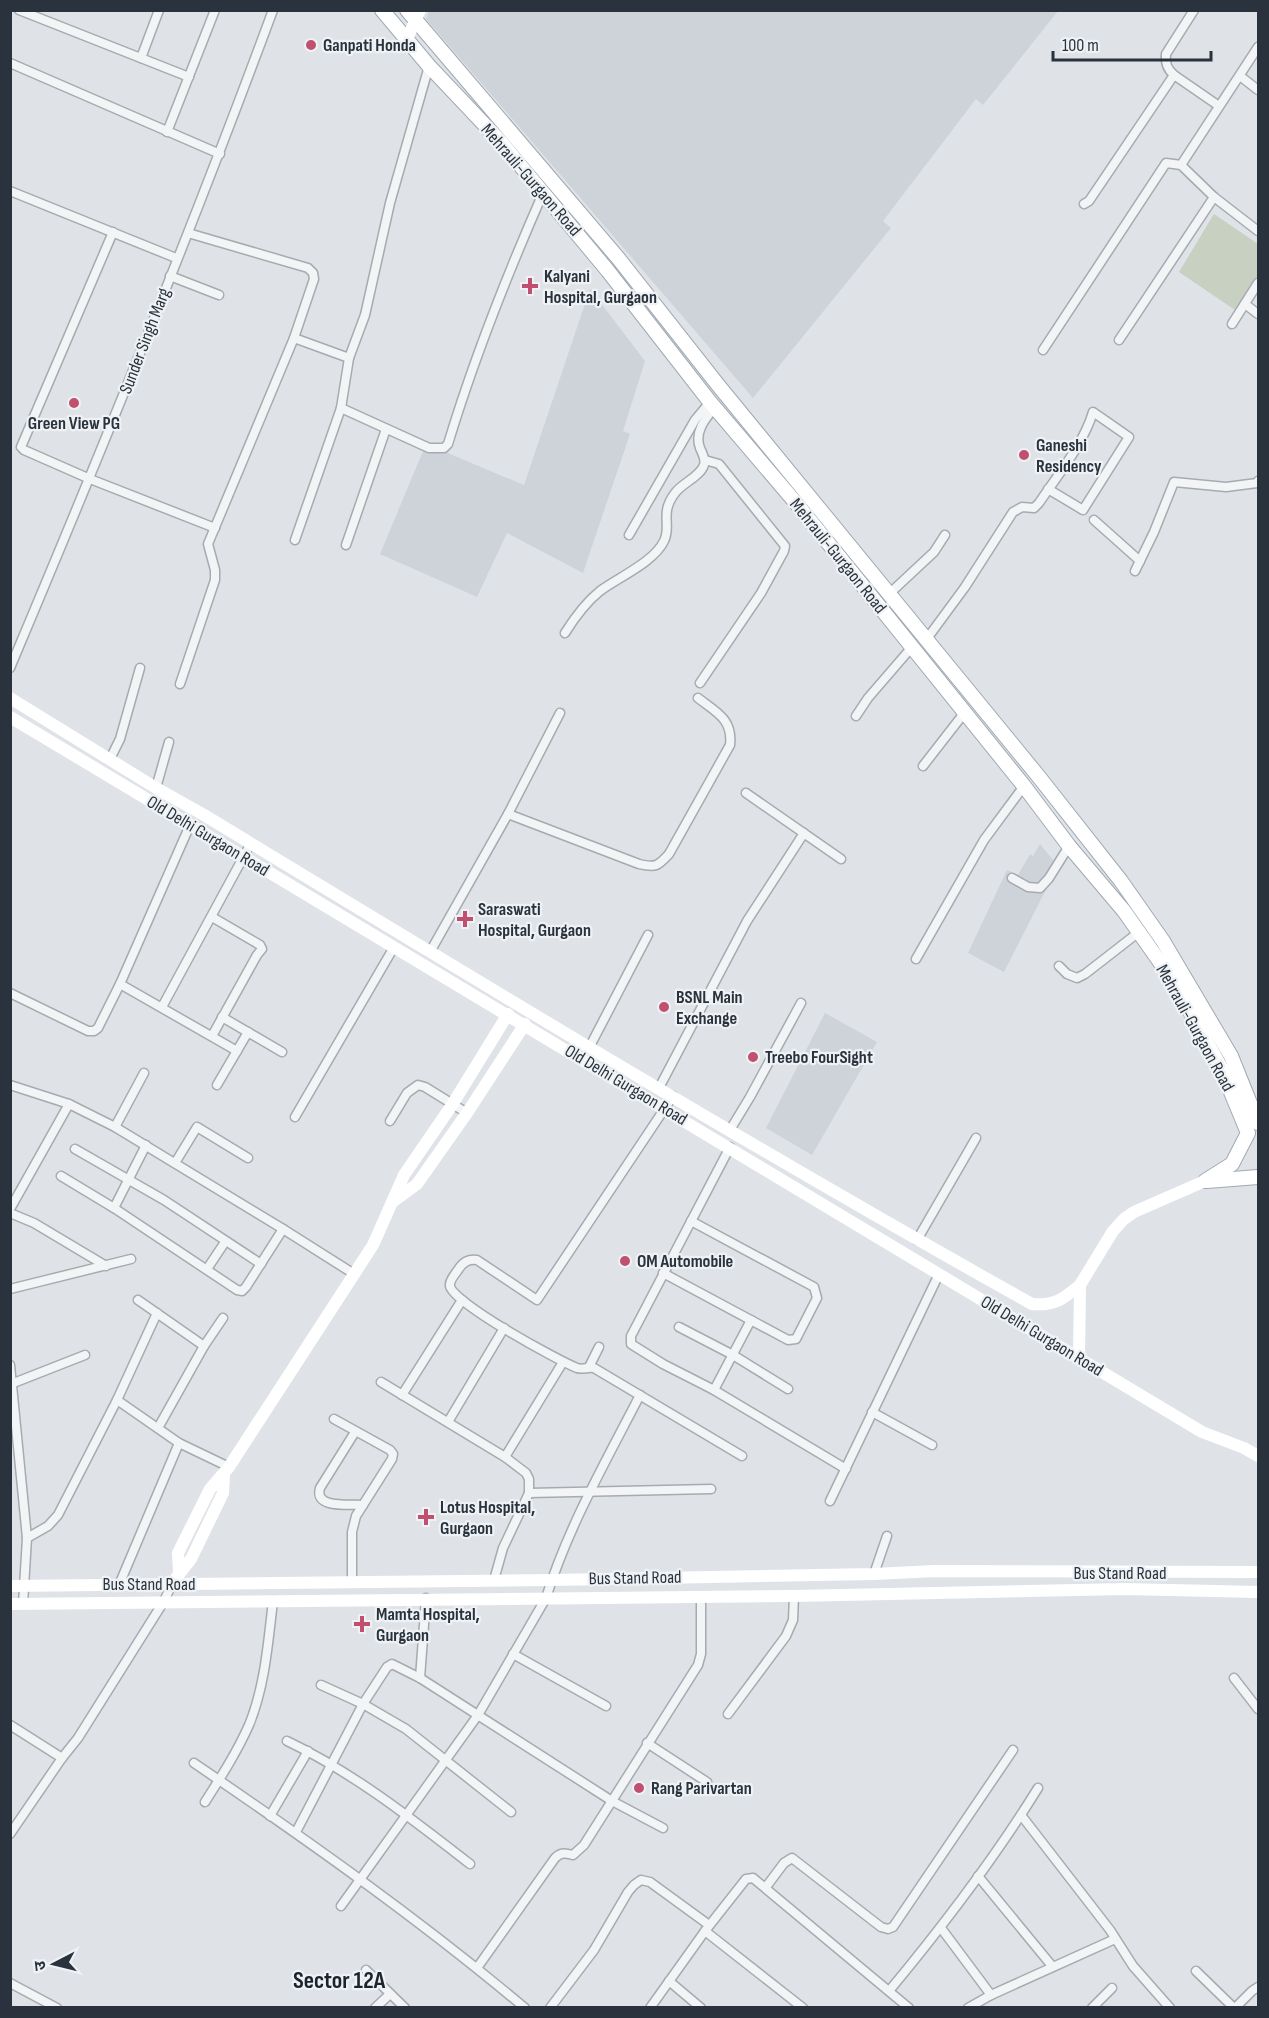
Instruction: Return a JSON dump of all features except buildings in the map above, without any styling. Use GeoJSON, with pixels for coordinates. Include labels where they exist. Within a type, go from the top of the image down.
{"type":"FeatureCollection","features":[{"type":"Feature","properties":{"kind":"main road","name":"Mehrauli-Gurgaon Road"},"geometry":{"type":"LineString","coordinates":[[389,14],[429,66],[500,141],[608,271],[710,401],[796,503],[1024,786],[1069,846],[1124,911],[1174,982],[1221,1068],[1248,1133],[1232,1164],[1205,1181]]}},
{"type":"Feature","properties":{"kind":"main road","name":"Mehrauli-Gurgaon Road"},"geometry":{"type":"LineString","coordinates":[[415,14],[612,250],[718,385],[1121,881],[1163,940],[1231,1056],[1258,1123]]}},
{"type":"Feature","properties":{"kind":"main road"},"geometry":{"type":"LineString","coordinates":[[710,401],[718,385]]}},
{"type":"Feature","properties":{"kind":"main road"},"geometry":{"type":"LineString","coordinates":[[950,694],[961,682]]}},
{"type":"Feature","properties":{"kind":"main road"},"geometry":{"type":"LineString","coordinates":[[1205,1181],[1258,1177]]}},
{"type":"Feature","properties":{"kind":"street"},"geometry":{"type":"LineString","coordinates":[[19,10],[189,77]]}},
{"type":"Feature","properties":{"kind":"street"},"geometry":{"type":"LineString","coordinates":[[141,58],[159,10]]}},
{"type":"Feature","properties":{"kind":"street"},"geometry":{"type":"LineString","coordinates":[[167,132],[215,10]]}},
{"type":"Feature","properties":{"kind":"street","name":"Sunder Singh Marg"},"geometry":{"type":"LineString","coordinates":[[10,668],[90,479],[176,258],[220,154],[273,10]]}},
{"type":"Feature","properties":{"kind":"street"},"geometry":{"type":"LineString","coordinates":[[1194,10],[1166,54],[1165,61],[1168,70],[1219,106]]}},
{"type":"Feature","properties":{"kind":"street"},"geometry":{"type":"LineString","coordinates":[[407,39],[415,14]]}},
{"type":"Feature","properties":{"kind":"street"},"geometry":{"type":"LineString","coordinates":[[1181,165],[1258,47]]}},
{"type":"Feature","properties":{"kind":"street"},"geometry":{"type":"LineString","coordinates":[[10,63],[220,154]]}},
{"type":"Feature","properties":{"kind":"street"},"geometry":{"type":"LineString","coordinates":[[295,540],[341,408],[349,358],[365,315],[390,203],[429,66]]}},
{"type":"Feature","properties":{"kind":"street"},"geometry":{"type":"LineString","coordinates":[[1084,204],[1089,201],[1174,75]]}},
{"type":"Feature","properties":{"kind":"street"},"geometry":{"type":"LineString","coordinates":[[1240,76],[1258,90]]}},
{"type":"Feature","properties":{"kind":"street"},"geometry":{"type":"LineString","coordinates":[[1043,350],[1166,162],[1181,165],[1214,197],[1258,231]]}},
{"type":"Feature","properties":{"kind":"street"},"geometry":{"type":"LineString","coordinates":[[10,191],[176,258]]}},
{"type":"Feature","properties":{"kind":"street"},"geometry":{"type":"LineString","coordinates":[[341,408],[429,448],[444,448],[448,444],[461,401],[508,274],[543,193]]}},
{"type":"Feature","properties":{"kind":"street"},"geometry":{"type":"LineString","coordinates":[[1119,340],[1214,197]]}},
{"type":"Feature","properties":{"kind":"street"},"geometry":{"type":"LineString","coordinates":[[112,232],[21,447],[90,479],[215,528]]}},
{"type":"Feature","properties":{"kind":"street"},"geometry":{"type":"LineString","coordinates":[[180,684],[215,580],[215,570],[208,544],[294,338],[314,279],[313,273],[308,268],[188,233]]}},
{"type":"Feature","properties":{"kind":"street"},"geometry":{"type":"LineString","coordinates":[[170,276],[219,295]]}},
{"type":"Feature","properties":{"kind":"street"},"geometry":{"type":"LineString","coordinates":[[1232,324],[1258,283]]}},
{"type":"Feature","properties":{"kind":"street"},"geometry":{"type":"LineString","coordinates":[[1245,304],[1258,314]]}},
{"type":"Feature","properties":{"kind":"street"},"geometry":{"type":"LineString","coordinates":[[294,338],[349,358]]}},
{"type":"Feature","properties":{"kind":"street"},"geometry":{"type":"LineString","coordinates":[[565,633],[589,601],[656,553],[665,539],[667,507],[676,492],[704,467],[705,460],[699,444],[699,432],[710,401]]}},
{"type":"Feature","properties":{"kind":"street"},"geometry":{"type":"LineString","coordinates":[[629,535],[695,420],[710,401]]}},
{"type":"Feature","properties":{"kind":"street"},"geometry":{"type":"LineString","coordinates":[[926,640],[965,587],[1013,512],[1022,507],[1036,507],[1048,489],[1075,449],[1093,412],[1129,437],[1083,510],[1048,489]]}},
{"type":"Feature","properties":{"kind":"street"},"geometry":{"type":"LineString","coordinates":[[346,544],[386,429]]}},
{"type":"Feature","properties":{"kind":"street"},"geometry":{"type":"LineString","coordinates":[[700,683],[761,593],[784,551],[784,546],[719,464],[705,460]]}},
{"type":"Feature","properties":{"kind":"street"},"geometry":{"type":"LineString","coordinates":[[1135,571],[1174,482],[1237,487],[1258,481]]}},
{"type":"Feature","properties":{"kind":"street"},"geometry":{"type":"LineString","coordinates":[[1094,520],[1140,561]]}},
{"type":"Feature","properties":{"kind":"street"},"geometry":{"type":"LineString","coordinates":[[889,594],[927,559],[945,535]]}},
{"type":"Feature","properties":{"kind":"street"},"geometry":{"type":"LineString","coordinates":[[856,716],[868,698],[912,647]]}},
{"type":"Feature","properties":{"kind":"street"},"geometry":{"type":"LineString","coordinates":[[110,759],[120,739],[140,668]]}},
{"type":"Feature","properties":{"kind":"street","name":"Old Delhi Gurgaon Road"},"geometry":{"type":"LineString","coordinates":[[10,698],[589,1048],[904,1233],[1032,1304],[1047,1305],[1067,1296],[1080,1285]]}},
{"type":"Feature","properties":{"kind":"street"},"geometry":{"type":"LineString","coordinates":[[508,814],[639,864],[649,867],[658,866],[669,854],[730,745],[732,732],[726,720],[698,698]]}},
{"type":"Feature","properties":{"kind":"street"},"geometry":{"type":"LineString","coordinates":[[923,766],[965,712]]}},
{"type":"Feature","properties":{"kind":"street"},"geometry":{"type":"LineString","coordinates":[[430,952],[508,814],[560,713]]}},
{"type":"Feature","properties":{"kind":"street","name":"Old Delhi Gurgaon Road"},"geometry":{"type":"LineString","coordinates":[[10,717],[394,948],[666,1108],[1202,1432],[1244,1448],[1258,1456]]}},
{"type":"Feature","properties":{"kind":"street"},"geometry":{"type":"LineString","coordinates":[[156,788],[169,742]]}},
{"type":"Feature","properties":{"kind":"street"},"geometry":{"type":"LineString","coordinates":[[916,959],[984,840],[1024,786]]}},
{"type":"Feature","properties":{"kind":"street"},"geometry":{"type":"LineString","coordinates":[[746,793],[841,859]]}},
{"type":"Feature","properties":{"kind":"street"},"geometry":{"type":"LineString","coordinates":[[10,993],[87,1031],[99,1028],[190,825]]}},
{"type":"Feature","properties":{"kind":"street"},"geometry":{"type":"LineString","coordinates":[[659,1088],[747,921],[804,833]]}},
{"type":"Feature","properties":{"kind":"street"},"geometry":{"type":"LineString","coordinates":[[162,1007],[251,843]]}},
{"type":"Feature","properties":{"kind":"street"},"geometry":{"type":"LineString","coordinates":[[1012,878],[1028,887],[1040,888],[1069,846]]}},
{"type":"Feature","properties":{"kind":"street"},"geometry":{"type":"LineString","coordinates":[[212,917],[260,945],[262,949],[212,1036]]}},
{"type":"Feature","properties":{"kind":"street"},"geometry":{"type":"LineString","coordinates":[[1059,966],[1067,974],[1077,978],[1139,932]]}},
{"type":"Feature","properties":{"kind":"street"},"geometry":{"type":"LineString","coordinates":[[589,1048],[648,935]]}},
{"type":"Feature","properties":{"kind":"street"},"geometry":{"type":"LineString","coordinates":[[296,1117],[394,948]]}},
{"type":"Feature","properties":{"kind":"street"},"geometry":{"type":"LineString","coordinates":[[120,984],[237,1051]]}},
{"type":"Feature","properties":{"kind":"street"},"geometry":{"type":"LineString","coordinates":[[730,1130],[801,1003]]}},
{"type":"Feature","properties":{"kind":"street"},"geometry":{"type":"LineString","coordinates":[[11,1831],[78,1738],[164,1601],[175,1579],[178,1552],[210,1489],[226,1471],[373,1245],[404,1175],[452,1105],[508,1014]]}},
{"type":"Feature","properties":{"kind":"street"},"geometry":{"type":"LineString","coordinates":[[222,1017],[282,1052]]}},
{"type":"Feature","properties":{"kind":"street"},"geometry":{"type":"LineString","coordinates":[[394,1201],[417,1184],[525,1024]]}},
{"type":"Feature","properties":{"kind":"street"},"geometry":{"type":"LineString","coordinates":[[217,1085],[248,1032]]}},
{"type":"Feature","properties":{"kind":"street"},"geometry":{"type":"LineString","coordinates":[[115,1127],[144,1073]]}},
{"type":"Feature","properties":{"kind":"street"},"geometry":{"type":"LineString","coordinates":[[10,1085],[69,1104],[115,1127],[354,1274]]}},
{"type":"Feature","properties":{"kind":"street"},"geometry":{"type":"LineString","coordinates":[[390,1121],[407,1093],[418,1085],[467,1113]]}},
{"type":"Feature","properties":{"kind":"street"},"geometry":{"type":"LineString","coordinates":[[673,1096],[537,1300],[477,1260],[466,1261],[459,1268],[450,1287],[462,1300],[504,1328],[563,1362],[580,1369],[589,1367],[742,1456]]}},
{"type":"Feature","properties":{"kind":"street"},"geometry":{"type":"LineString","coordinates":[[69,1104],[10,1211],[106,1266]]}},
{"type":"Feature","properties":{"kind":"street"},"geometry":{"type":"LineString","coordinates":[[175,1163],[197,1127],[248,1158]]}},
{"type":"Feature","properties":{"kind":"street"},"geometry":{"type":"LineString","coordinates":[[917,1240],[976,1138]]}},
{"type":"Feature","properties":{"kind":"street"},"geometry":{"type":"LineString","coordinates":[[114,1208],[146,1145]]}},
{"type":"Feature","properties":{"kind":"street"},"geometry":{"type":"LineString","coordinates":[[730,1147],[631,1336],[632,1344],[846,1468]]}},
{"type":"Feature","properties":{"kind":"street"},"geometry":{"type":"LineString","coordinates":[[75,1149],[129,1179],[261,1264]]}},
{"type":"Feature","properties":{"kind":"street"},"geometry":{"type":"LineString","coordinates":[[61,1176],[114,1208],[237,1290],[242,1291],[246,1287],[283,1229]]}},
{"type":"Feature","properties":{"kind":"street"},"geometry":{"type":"LineString","coordinates":[[1079,1357],[1080,1285],[1113,1231],[1134,1212],[1205,1181]]}},
{"type":"Feature","properties":{"kind":"street"},"geometry":{"type":"LineString","coordinates":[[663,1274],[788,1341],[796,1338],[817,1298],[814,1287],[691,1221]]}},
{"type":"Feature","properties":{"kind":"street"},"geometry":{"type":"LineString","coordinates":[[895,1247],[904,1233]]}},
{"type":"Feature","properties":{"kind":"street"},"geometry":{"type":"LineString","coordinates":[[207,1269],[225,1242]]}},
{"type":"Feature","properties":{"kind":"street"},"geometry":{"type":"LineString","coordinates":[[10,1289],[130,1259]]}},
{"type":"Feature","properties":{"kind":"street"},"geometry":{"type":"LineString","coordinates":[[830,1501],[939,1274]]}},
{"type":"Feature","properties":{"kind":"street"},"geometry":{"type":"LineString","coordinates":[[138,1300],[204,1346]]}},
{"type":"Feature","properties":{"kind":"street"},"geometry":{"type":"LineString","coordinates":[[402,1395],[462,1300]]}},
{"type":"Feature","properties":{"kind":"street"},"geometry":{"type":"LineString","coordinates":[[27,1538],[48,1526],[58,1515],[117,1400],[157,1313]]}},
{"type":"Feature","properties":{"kind":"street"},"geometry":{"type":"LineString","coordinates":[[158,1428],[204,1346],[224,1318]]}},
{"type":"Feature","properties":{"kind":"street"},"geometry":{"type":"LineString","coordinates":[[714,1390],[751,1320]]}},
{"type":"Feature","properties":{"kind":"street"},"geometry":{"type":"LineString","coordinates":[[679,1327],[733,1355],[788,1389]]}},
{"type":"Feature","properties":{"kind":"street"},"geometry":{"type":"LineString","coordinates":[[448,1422],[504,1328]]}},
{"type":"Feature","properties":{"kind":"street"},"geometry":{"type":"LineString","coordinates":[[589,1367],[599,1347]]}},
{"type":"Feature","properties":{"kind":"street"},"geometry":{"type":"LineString","coordinates":[[11,1384],[85,1355]]}},
{"type":"Feature","properties":{"kind":"street"},"geometry":{"type":"LineString","coordinates":[[505,1457],[563,1362]]}},
{"type":"Feature","properties":{"kind":"street"},"geometry":{"type":"LineString","coordinates":[[10,1365],[27,1538],[25,1585],[17,1604]]}},
{"type":"Feature","properties":{"kind":"street"},"geometry":{"type":"LineString","coordinates":[[381,1382],[505,1457],[526,1473],[529,1479],[529,1493],[503,1548],[494,1580]]}},
{"type":"Feature","properties":{"kind":"street"},"geometry":{"type":"LineString","coordinates":[[341,1906],[478,1715],[546,1598],[589,1493],[640,1395]]}},
{"type":"Feature","properties":{"kind":"street"},"geometry":{"type":"LineString","coordinates":[[117,1400],[179,1443],[226,1471]]}},
{"type":"Feature","properties":{"kind":"street"},"geometry":{"type":"LineString","coordinates":[[872,1412],[932,1445]]}},
{"type":"Feature","properties":{"kind":"street"},"geometry":{"type":"LineString","coordinates":[[334,1419],[390,1450],[393,1454],[356,1516],[352,1532],[352,1582]]}},
{"type":"Feature","properties":{"kind":"street"},"geometry":{"type":"LineString","coordinates":[[355,1432],[320,1488],[318,1495],[327,1503],[363,1505]]}},
{"type":"Feature","properties":{"kind":"street"},"geometry":{"type":"LineString","coordinates":[[119,1585],[179,1443]]}},
{"type":"Feature","properties":{"kind":"street"},"geometry":{"type":"LineString","coordinates":[[529,1493],[711,1489]]}},
{"type":"Feature","properties":{"kind":"street"},"geometry":{"type":"LineString","coordinates":[[874,1574],[888,1536]]}},
{"type":"Feature","properties":{"kind":"street"},"geometry":{"type":"LineString","coordinates":[[933,1592],[935,1571]]}},
{"type":"Feature","properties":{"kind":"street","name":"Bus Stand Road"},"geometry":{"type":"LineString","coordinates":[[10,1586],[119,1585],[175,1579],[352,1582],[874,1574],[935,1571],[1258,1572]]}},
{"type":"Feature","properties":{"kind":"street","name":"Bus Stand Road"},"geometry":{"type":"LineString","coordinates":[[17,1604],[794,1596],[1125,1589],[1258,1592]]}},
{"type":"Feature","properties":{"kind":"street"},"geometry":{"type":"LineString","coordinates":[[728,1714],[786,1636],[793,1620],[794,1596]]}},
{"type":"Feature","properties":{"kind":"street"},"geometry":{"type":"LineString","coordinates":[[477,1968],[555,1858],[559,1854],[573,1855],[578,1852],[700,1660],[701,1597]]}},
{"type":"Feature","properties":{"kind":"street"},"geometry":{"type":"LineString","coordinates":[[420,1678],[426,1599]]}},
{"type":"Feature","properties":{"kind":"street"},"geometry":{"type":"LineString","coordinates":[[205,1802],[231,1762],[250,1723],[266,1663],[273,1601]]}},
{"type":"Feature","properties":{"kind":"street"},"geometry":{"type":"LineString","coordinates":[[513,1654],[606,1706]]}},
{"type":"Feature","properties":{"kind":"street"},"geometry":{"type":"LineString","coordinates":[[296,1832],[363,1704],[387,1667],[392,1664],[420,1678],[612,1801],[663,1827]]}},
{"type":"Feature","properties":{"kind":"street"},"geometry":{"type":"LineString","coordinates":[[1233,1678],[1258,1709]]}},
{"type":"Feature","properties":{"kind":"street"},"geometry":{"type":"LineString","coordinates":[[321,1685],[363,1704],[406,1729],[511,1812]]}},
{"type":"Feature","properties":{"kind":"street"},"geometry":{"type":"LineString","coordinates":[[10,1725],[62,1758]]}},
{"type":"Feature","properties":{"kind":"street"},"geometry":{"type":"LineString","coordinates":[[287,1741],[333,1764],[470,1864]]}},
{"type":"Feature","properties":{"kind":"street"},"geometry":{"type":"LineString","coordinates":[[647,1743],[707,1782]]}},
{"type":"Feature","properties":{"kind":"street"},"geometry":{"type":"LineString","coordinates":[[766,1887],[784,1863],[792,1858],[880,1927],[888,1929],[893,1927],[1013,1750]]}},
{"type":"Feature","properties":{"kind":"street"},"geometry":{"type":"LineString","coordinates":[[270,1816],[308,1751]]}},
{"type":"Feature","properties":{"kind":"street"},"geometry":{"type":"LineString","coordinates":[[194,1763],[361,1879],[525,2007]]}},
{"type":"Feature","properties":{"kind":"street"},"geometry":{"type":"LineString","coordinates":[[889,1991],[941,1928],[1038,1788]]}},
{"type":"Feature","properties":{"kind":"street"},"geometry":{"type":"LineString","coordinates":[[1021,1815],[1133,1966],[1170,2007]]}},
{"type":"Feature","properties":{"kind":"street"},"geometry":{"type":"LineString","coordinates":[[978,1876],[1052,1966]]}},
{"type":"Feature","properties":{"kind":"street"},"geometry":{"type":"LineString","coordinates":[[650,2007],[746,1879],[753,1878],[909,2007]]}},
{"type":"Feature","properties":{"kind":"street"},"geometry":{"type":"LineString","coordinates":[[549,2007],[594,1950],[628,1892],[641,1880],[650,1882],[802,2007]]}},
{"type":"Feature","properties":{"kind":"street"},"geometry":{"type":"LineString","coordinates":[[941,1928],[992,1995]]}},
{"type":"Feature","properties":{"kind":"street"},"geometry":{"type":"LineString","coordinates":[[968,2007],[1052,1966],[1115,1939]]}},
{"type":"Feature","properties":{"kind":"street"},"geometry":{"type":"LineString","coordinates":[[366,1970],[405,2007]]}},
{"type":"Feature","properties":{"kind":"street"},"geometry":{"type":"LineString","coordinates":[[1196,1971],[1235,2007],[1258,1987]]}},
{"type":"Feature","properties":{"kind":"street"},"geometry":{"type":"LineString","coordinates":[[669,1981],[701,2007]]}},
{"type":"Feature","properties":{"kind":"street"},"geometry":{"type":"LineString","coordinates":[[10,1983],[57,2007]]}},
{"type":"Feature","properties":{"kind":"street"},"geometry":{"type":"LineString","coordinates":[[1092,2007],[1112,1988]]}},
{"type":"Feature","properties":{"kind":"street"},"geometry":{"type":"LineString","coordinates":[[375,2007],[390,1994]]}},
{"type":"Feature","properties":{"kind":"shaded area"},"geometry":{"type":"Polygon","coordinates":[[[429,10],[1058,11],[983,105],[976,99],[883,221],[891,228],[753,398],[426,19],[429,10]]]}},
{"type":"Feature","properties":{"kind":"shaded area"},"geometry":{"type":"Polygon","coordinates":[[[590,289],[645,361],[623,431],[630,434],[583,573],[507,533],[477,597],[380,554],[426,444],[524,485],[590,289]]]}},
{"type":"Feature","properties":{"kind":"shaded area"},"geometry":{"type":"Polygon","coordinates":[[[1040,844],[1058,866],[1004,972],[968,953],[1007,870],[1018,875],[1030,854],[1033,856],[1040,844]]]}},
{"type":"Feature","properties":{"kind":"shaded area"},"geometry":{"type":"Polygon","coordinates":[[[825,1013],[877,1042],[812,1155],[766,1128],[825,1013]]]}},
{"type":"Feature","properties":{"kind":"green space"},"geometry":{"type":"Polygon","coordinates":[[[1214,214],[1258,244],[1258,277],[1238,312],[1179,272],[1214,214]]]}},
{"type":"Feature","properties":{"kind":"place","name":"Ganpati Honda"},"geometry":{"type":"Point","coordinates":[311,45]}},
{"type":"Feature","properties":{"kind":"place","name":"Kalyani Hospital, Gurgaon"},"geometry":{"type":"Point","coordinates":[530,286]}},
{"type":"Feature","properties":{"kind":"place","name":"Green View PG"},"geometry":{"type":"Point","coordinates":[74,403]}},
{"type":"Feature","properties":{"kind":"place","name":"Ganeshi Residency"},"geometry":{"type":"Point","coordinates":[1024,455]}},
{"type":"Feature","properties":{"kind":"place","name":"Saraswati Hospital, Gurgaon"},"geometry":{"type":"Point","coordinates":[465,919]}},
{"type":"Feature","properties":{"kind":"place","name":"BSNL Main Exchange"},"geometry":{"type":"Point","coordinates":[664,1007]}},
{"type":"Feature","properties":{"kind":"place","name":"Treebo FourSight"},"geometry":{"type":"Point","coordinates":[753,1057]}},
{"type":"Feature","properties":{"kind":"place","name":"OM Automobile"},"geometry":{"type":"Point","coordinates":[625,1261]}},
{"type":"Feature","properties":{"kind":"place","name":"Lotus Hospital, Gurgaon"},"geometry":{"type":"Point","coordinates":[426,1517]}},
{"type":"Feature","properties":{"kind":"place","name":"Mamta Hospital, Gurgaon"},"geometry":{"type":"Point","coordinates":[362,1624]}},
{"type":"Feature","properties":{"kind":"place","name":"Rang Parivartan"},"geometry":{"type":"Point","coordinates":[639,1788]}},
{"type":"Feature","properties":{"kind":"district","name":"Sector 12A"},"geometry":{"type":"Point","coordinates":[339,1980]}}]}
